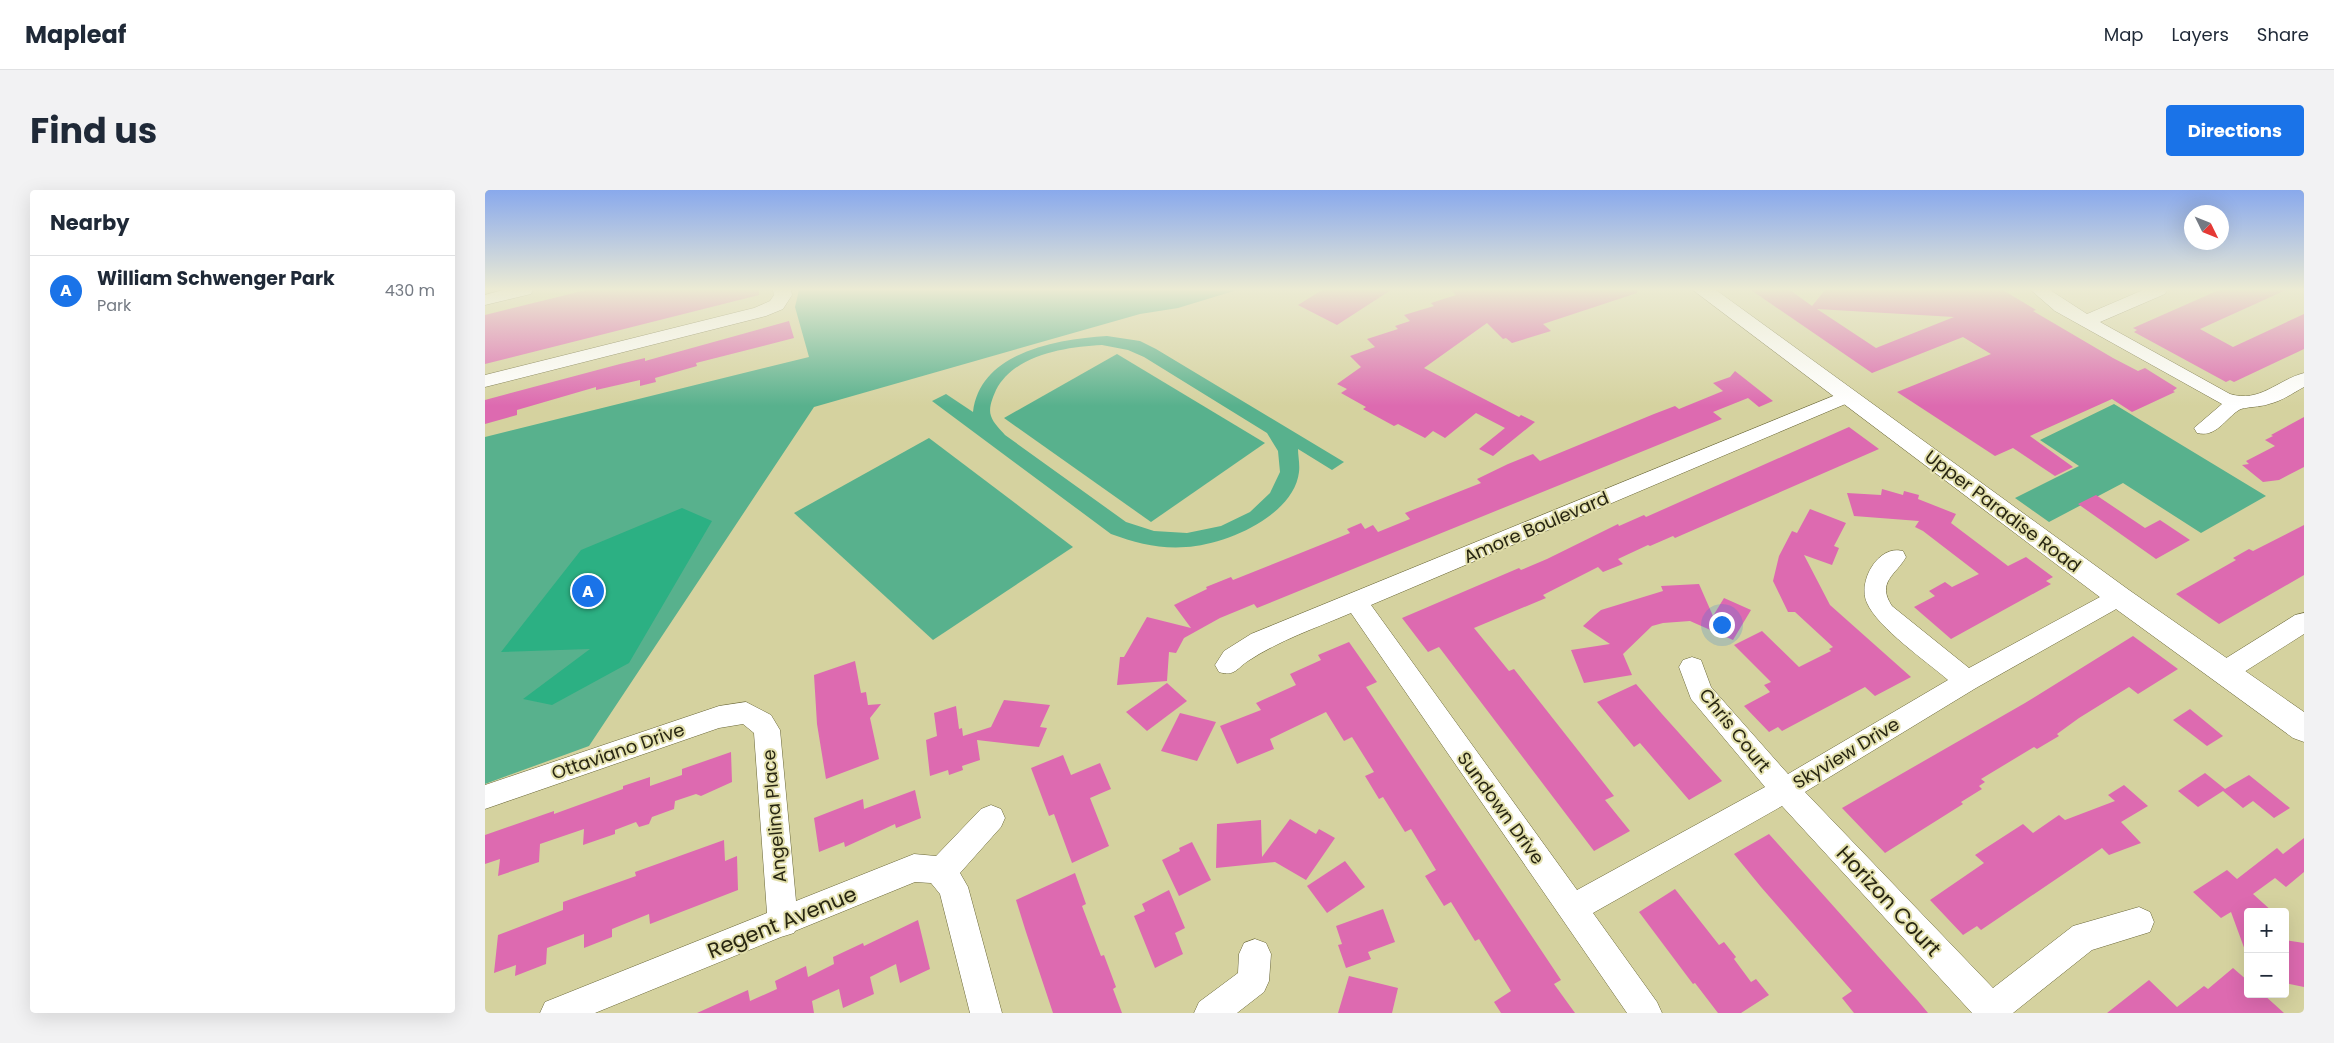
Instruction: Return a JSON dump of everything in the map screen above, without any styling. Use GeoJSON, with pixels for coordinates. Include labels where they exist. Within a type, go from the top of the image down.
{"type":"FeatureCollection","features":[{"type":"Feature","properties":{"kind":"main road","name":"Upper Paradise Road"},"geometry":{"type":"LineString","coordinates":[[1756,328],[2119,597],[2304,729]]}},
{"type":"Feature","properties":{"kind":"street"},"geometry":{"type":"LineString","coordinates":[[485,381],[695,328]]}},
{"type":"Feature","properties":{"kind":"street"},"geometry":{"type":"LineString","coordinates":[[2100,328],[2235,403],[2257,403],[2304,379]]}},
{"type":"Feature","properties":{"kind":"street","name":"Amore Boulevard"},"geometry":{"type":"LineString","coordinates":[[1228,665],[1233,658],[1250,646],[1848,396]]}},
{"type":"Feature","properties":{"kind":"street"},"geometry":{"type":"LineString","coordinates":[[2204,428],[2235,403]]}},
{"type":"Feature","properties":{"kind":"street"},"geometry":{"type":"LineString","coordinates":[[1895,557],[1882,568],[1875,585],[1875,601],[1884,612],[1967,681]]}},
{"type":"Feature","properties":{"kind":"street","name":"Skyview Drive"},"geometry":{"type":"LineString","coordinates":[[1573,908],[1785,790],[1967,681],[2119,597]]}},
{"type":"Feature","properties":{"kind":"street","name":"Sundown Drive"},"geometry":{"type":"LineString","coordinates":[[1356,602],[1646,1013]]}},
{"type":"Feature","properties":{"kind":"street"},"geometry":{"type":"LineString","coordinates":[[2224,672],[2304,622]]}},
{"type":"Feature","properties":{"kind":"street","name":"Chris Court"},"geometry":{"type":"LineString","coordinates":[[1692,667],[1700,692],[1785,790]]}},
{"type":"Feature","properties":{"kind":"street","name":"Ottaviano Drive"},"geometry":{"type":"LineString","coordinates":[[485,797],[719,716],[746,713],[753,716]]}},
{"type":"Feature","properties":{"kind":"street","name":"Angelina Place"},"geometry":{"type":"LineString","coordinates":[[753,716],[767,730],[783,922]]}},
{"type":"Feature","properties":{"kind":"street","name":"Horizon Court"},"geometry":{"type":"LineString","coordinates":[[1785,790],[1993,1011]]}},
{"type":"Feature","properties":{"kind":"street"},"geometry":{"type":"LineString","coordinates":[[986,1013],[953,887],[941,872],[991,818]]}},
{"type":"Feature","properties":{"kind":"street","name":"Regent Avenue"},"geometry":{"type":"LineString","coordinates":[[556,1013],[914,868],[933,868],[941,872]]}},
{"type":"Feature","properties":{"kind":"street"},"geometry":{"type":"LineString","coordinates":[[1993,1011],[2083,937],[2139,922]]}},
{"type":"Feature","properties":{"kind":"street"},"geometry":{"type":"LineString","coordinates":[[1210,1013],[1253,981],[1255,954]]}},
{"type":"Feature","properties":{"kind":"green space"},"geometry":{"type":"Polygon","coordinates":[[[801,328],[1089,328],[814,407],[589,746],[485,784],[485,437],[809,357],[801,328]]]}},
{"type":"Feature","properties":{"kind":"green space"},"geometry":{"type":"Polygon","coordinates":[[[1107,336],[1140,341],[1344,462],[1332,470],[1298,449],[1299,472],[1294,488],[1285,502],[1271,515],[1238,534],[1219,541],[1186,547],[1157,546],[1139,543],[1111,534],[932,401],[946,394],[973,412],[979,392],[990,375],[1005,362],[1044,346],[1107,336]],[[1102,345],[1088,346],[1058,351],[1028,360],[1005,378],[996,390],[990,406],[992,419],[1005,435],[1126,522],[1154,531],[1187,533],[1221,526],[1250,512],[1270,493],[1280,472],[1278,451],[1267,433],[1144,357],[1128,350],[1102,345]]]}},
{"type":"Feature","properties":{"kind":"green space"},"geometry":{"type":"Polygon","coordinates":[[[1117,354],[1265,443],[1151,522],[1004,418],[1117,354]]]}},
{"type":"Feature","properties":{"kind":"green space"},"geometry":{"type":"Polygon","coordinates":[[[2114,404],[2266,496],[2201,533],[2123,483],[2049,522],[2015,498],[2079,466],[2040,440],[2114,404]]]}},
{"type":"Feature","properties":{"kind":"green space"},"geometry":{"type":"Polygon","coordinates":[[[929,438],[1073,547],[933,640],[794,513],[929,438]]]}},
{"type":"Feature","properties":{"kind":"green space"},"geometry":{"type":"Polygon","coordinates":[[[682,508],[712,521],[629,663],[552,705],[523,699],[590,649],[501,652],[581,550],[682,508]]]}},
{"type":"Feature","properties":{"kind":"building"},"geometry":{"type":"Polygon","coordinates":[[[485,328],[626,328],[485,364],[485,328]]]}},
{"type":"Feature","properties":{"kind":"building"},"geometry":{"type":"Polygon","coordinates":[[[762,328],[791,328],[794,338],[696,363],[697,366],[655,378],[656,382],[640,386],[640,380],[596,390],[596,387],[517,410],[517,415],[485,424],[485,400],[620,364],[645,358],[645,361],[762,328]]]}},
{"type":"Feature","properties":{"kind":"building"},"geometry":{"type":"Polygon","coordinates":[[[1479,328],[1424,368],[1519,417],[1521,415],[1535,422],[1493,456],[1479,449],[1505,428],[1476,413],[1445,438],[1433,431],[1425,438],[1398,424],[1394,426],[1363,409],[1366,407],[1341,393],[1347,389],[1337,384],[1361,367],[1350,356],[1375,347],[1367,339],[1398,329],[1479,328]]]}},
{"type":"Feature","properties":{"kind":"building"},"geometry":{"type":"Polygon","coordinates":[[[1492,328],[1548,328],[1551,331],[1512,343],[1506,338],[1503,339],[1492,328]]]}},
{"type":"Feature","properties":{"kind":"building"},"geometry":{"type":"Polygon","coordinates":[[[1807,328],[1846,328],[1876,348],[1925,328],[2063,328],[2113,358],[2138,371],[2145,368],[2177,388],[2173,391],[2175,392],[2132,412],[2112,399],[2030,436],[2073,467],[2055,476],[2013,448],[1995,456],[1897,392],[1991,354],[1963,337],[1872,373],[1807,328]]]}},
{"type":"Feature","properties":{"kind":"building"},"geometry":{"type":"Polygon","coordinates":[[[2134,328],[2201,328],[2233,347],[2273,328],[2304,328],[2304,349],[2234,382],[2230,380],[2226,382],[2134,332],[2137,330],[2134,328]]]}},
{"type":"Feature","properties":{"kind":"building"},"geometry":{"type":"Polygon","coordinates":[[[1735,371],[1773,401],[1759,407],[1748,398],[1713,412],[1722,419],[1257,608],[1254,604],[1220,618],[1184,638],[1176,653],[1169,652],[1167,681],[1117,685],[1120,657],[1124,657],[1147,617],[1191,628],[1174,605],[1207,589],[1206,587],[1231,577],[1233,580],[1350,533],[1347,529],[1361,523],[1365,529],[1373,525],[1378,532],[1410,519],[1405,513],[1481,483],[1477,479],[1508,464],[1533,454],[1540,461],[1654,414],[1675,406],[1679,409],[1723,391],[1713,383],[1730,377],[1735,371]]]}},
{"type":"Feature","properties":{"kind":"building"},"geometry":{"type":"Polygon","coordinates":[[[2304,417],[2304,467],[2279,480],[2263,482],[2242,465],[2249,464],[2246,461],[2275,446],[2265,440],[2273,436],[2271,435],[2304,417]]]}},
{"type":"Feature","properties":{"kind":"building"},"geometry":{"type":"Polygon","coordinates":[[[1849,427],[1879,449],[1675,538],[1673,536],[1650,546],[1648,545],[1618,559],[1623,564],[1603,572],[1598,567],[1543,595],[1546,598],[1474,628],[1509,671],[1514,669],[1614,796],[1605,800],[1630,831],[1594,851],[1439,647],[1428,652],[1402,618],[1519,568],[1521,570],[1547,559],[1618,524],[1619,526],[1644,515],[1646,517],[1849,427]]]}},
{"type":"Feature","properties":{"kind":"building"},"geometry":{"type":"Polygon","coordinates":[[[1882,489],[1903,495],[1904,491],[1919,495],[1918,499],[1956,514],[1951,523],[2008,566],[2026,557],[2053,577],[2046,581],[2051,584],[1951,639],[1914,607],[1935,596],[1929,591],[1945,582],[1952,587],[1979,574],[1923,531],[1915,527],[1919,521],[1854,516],[1847,493],[1881,495],[1882,489]]]}},
{"type":"Feature","properties":{"kind":"building"},"geometry":{"type":"Polygon","coordinates":[[[2096,495],[2145,528],[2160,520],[2190,540],[2156,559],[2078,504],[2096,495]]]}},
{"type":"Feature","properties":{"kind":"building"},"geometry":{"type":"Polygon","coordinates":[[[1810,509],[1846,523],[1834,546],[1839,548],[1832,565],[1804,555],[1830,605],[1911,677],[1875,696],[1865,687],[1782,731],[1778,727],[1769,732],[1744,706],[1770,692],[1764,685],[1771,682],[1734,645],[1762,631],[1799,667],[1831,651],[1829,649],[1833,647],[1795,612],[1788,612],[1773,581],[1779,556],[1792,531],[1797,533],[1810,509]]]}},
{"type":"Feature","properties":{"kind":"building"},"geometry":{"type":"Polygon","coordinates":[[[2304,525],[2304,575],[2219,624],[2176,594],[2236,560],[2233,558],[2249,549],[2253,551],[2304,525]]]}},
{"type":"Feature","properties":{"kind":"building"},"geometry":{"type":"Polygon","coordinates":[[[1699,584],[1713,616],[1724,598],[1751,610],[1733,640],[1690,621],[1663,623],[1652,626],[1623,654],[1632,675],[1584,683],[1571,650],[1610,644],[1583,626],[1595,615],[1601,610],[1663,591],[1661,586],[1699,584]]]}},
{"type":"Feature","properties":{"kind":"building"},"geometry":{"type":"Polygon","coordinates":[[[2133,636],[2178,669],[2138,694],[2129,687],[2079,718],[2057,734],[2059,736],[2037,749],[2034,747],[1981,779],[1985,782],[1979,786],[1982,789],[1961,802],[1963,804],[1885,853],[1842,808],[2025,703],[2133,636]]]}},
{"type":"Feature","properties":{"kind":"building"},"geometry":{"type":"Polygon","coordinates":[[[1349,642],[1377,682],[1366,687],[1561,980],[1554,984],[1575,1013],[1501,1013],[1494,1002],[1511,991],[1479,939],[1475,941],[1451,902],[1444,906],[1425,876],[1436,870],[1411,829],[1405,832],[1383,797],[1379,799],[1365,776],[1374,772],[1352,737],[1344,741],[1326,712],[1270,739],[1274,749],[1237,764],[1220,726],[1261,710],[1256,703],[1296,685],[1290,674],[1321,660],[1318,655],[1349,642]]]}},
{"type":"Feature","properties":{"kind":"building"},"geometry":{"type":"Polygon","coordinates":[[[855,661],[861,693],[866,692],[868,705],[881,704],[870,718],[879,759],[826,779],[817,724],[814,675],[855,661]]]}},
{"type":"Feature","properties":{"kind":"building"},"geometry":{"type":"Polygon","coordinates":[[[1167,683],[1187,701],[1147,731],[1126,712],[1167,683]]]}},
{"type":"Feature","properties":{"kind":"building"},"geometry":{"type":"Polygon","coordinates":[[[1636,684],[1722,781],[1689,800],[1640,743],[1634,747],[1597,702],[1636,684]]]}},
{"type":"Feature","properties":{"kind":"building"},"geometry":{"type":"Polygon","coordinates":[[[1004,700],[1050,705],[1040,727],[1047,728],[1039,747],[977,740],[980,760],[962,766],[963,770],[949,775],[948,770],[930,776],[926,740],[937,736],[934,713],[956,706],[959,729],[962,728],[963,736],[991,727],[1004,700]]]}},
{"type":"Feature","properties":{"kind":"building"},"geometry":{"type":"Polygon","coordinates":[[[2190,709],[2223,736],[2207,746],[2173,720],[2190,709]]]}},
{"type":"Feature","properties":{"kind":"building"},"geometry":{"type":"Polygon","coordinates":[[[1180,713],[1216,722],[1197,761],[1161,751],[1180,713]]]}},
{"type":"Feature","properties":{"kind":"building"},"geometry":{"type":"Polygon","coordinates":[[[731,752],[732,782],[701,796],[696,794],[675,801],[674,809],[652,817],[649,824],[639,827],[636,822],[615,830],[615,834],[583,845],[584,829],[540,844],[539,862],[498,876],[500,859],[485,864],[485,835],[554,811],[554,814],[650,777],[650,786],[682,775],[682,769],[731,752]]]}},
{"type":"Feature","properties":{"kind":"building"},"geometry":{"type":"Polygon","coordinates":[[[1063,755],[1071,775],[1100,763],[1111,789],[1090,798],[1109,846],[1072,863],[1054,814],[1049,816],[1031,768],[1063,755]]]}},
{"type":"Feature","properties":{"kind":"building"},"geometry":{"type":"Polygon","coordinates":[[[2205,773],[2225,789],[2249,775],[2290,808],[2274,818],[2253,801],[2243,808],[2223,791],[2198,807],[2178,791],[2205,773]]]}},
{"type":"Feature","properties":{"kind":"building"},"geometry":{"type":"Polygon","coordinates":[[[2124,785],[2148,806],[2121,822],[2141,843],[2109,855],[2102,848],[1981,930],[1977,926],[1963,935],[1930,900],[1984,863],[1975,855],[2023,824],[2033,833],[2059,815],[2065,820],[2115,801],[2108,795],[2124,785]]]}},
{"type":"Feature","properties":{"kind":"building"},"geometry":{"type":"Polygon","coordinates":[[[915,790],[921,818],[896,828],[895,824],[845,847],[844,842],[819,852],[814,818],[863,799],[864,809],[915,790]]]}},
{"type":"Feature","properties":{"kind":"building"},"geometry":{"type":"Polygon","coordinates":[[[1290,819],[1316,834],[1319,829],[1335,838],[1306,880],[1275,862],[1216,868],[1217,824],[1261,820],[1262,857],[1290,819]]]}},
{"type":"Feature","properties":{"kind":"building"},"geometry":{"type":"Polygon","coordinates":[[[1769,834],[1928,1013],[1854,1013],[1842,998],[1852,991],[1734,854],[1769,834]]]}},
{"type":"Feature","properties":{"kind":"building"},"geometry":{"type":"Polygon","coordinates":[[[2304,838],[2304,872],[2286,887],[2275,878],[2253,894],[2269,908],[2244,908],[2244,948],[2231,912],[2221,918],[2193,892],[2227,870],[2237,879],[2277,848],[2283,854],[2304,838]]]}},
{"type":"Feature","properties":{"kind":"building"},"geometry":{"type":"Polygon","coordinates":[[[724,840],[725,861],[737,856],[738,890],[650,924],[649,914],[612,929],[612,937],[584,948],[584,934],[547,948],[546,964],[515,976],[516,965],[494,973],[498,935],[563,910],[563,902],[636,876],[635,872],[724,840]]]}},
{"type":"Feature","properties":{"kind":"building"},"geometry":{"type":"Polygon","coordinates":[[[1192,842],[1211,880],[1179,896],[1162,860],[1180,851],[1179,848],[1192,842]]]}},
{"type":"Feature","properties":{"kind":"building"},"geometry":{"type":"Polygon","coordinates":[[[1345,861],[1365,887],[1327,913],[1307,886],[1345,861]]]}},
{"type":"Feature","properties":{"kind":"building"},"geometry":{"type":"Polygon","coordinates":[[[1075,873],[1086,904],[1082,906],[1101,956],[1104,955],[1116,987],[1113,989],[1122,1013],[1053,1013],[1016,900],[1075,873]]]}},
{"type":"Feature","properties":{"kind":"building"},"geometry":{"type":"Polygon","coordinates":[[[1675,889],[1719,945],[1724,942],[1736,957],[1734,959],[1751,982],[1756,979],[1769,995],[1741,1013],[1718,1013],[1695,983],[1693,984],[1639,912],[1675,889]]]}},
{"type":"Feature","properties":{"kind":"building"},"geometry":{"type":"Polygon","coordinates":[[[1169,890],[1185,928],[1175,933],[1183,954],[1155,968],[1134,916],[1145,911],[1142,904],[1169,890]]]}},
{"type":"Feature","properties":{"kind":"building"},"geometry":{"type":"Polygon","coordinates":[[[1383,909],[1395,942],[1368,952],[1371,959],[1346,968],[1338,945],[1342,944],[1336,926],[1383,909]]]}},
{"type":"Feature","properties":{"kind":"building"},"geometry":{"type":"Polygon","coordinates":[[[918,920],[930,969],[900,983],[896,964],[870,977],[874,994],[843,1008],[839,989],[812,1001],[814,1013],[697,1013],[748,990],[750,1001],[777,989],[775,981],[806,966],[808,977],[834,964],[833,957],[863,943],[864,946],[918,920]]]}},
{"type":"Feature","properties":{"kind":"building"},"geometry":{"type":"Polygon","coordinates":[[[2289,941],[2304,943],[2304,987],[2289,984],[2289,941]]]}},
{"type":"Feature","properties":{"kind":"building"},"geometry":{"type":"Polygon","coordinates":[[[2233,968],[2244,978],[2244,998],[2267,998],[2284,1013],[2107,1013],[2149,980],[2177,1007],[2204,986],[2208,989],[2233,968]]]}},
{"type":"Feature","properties":{"kind":"building"},"geometry":{"type":"Polygon","coordinates":[[[1349,976],[1398,988],[1392,1013],[1338,1013],[1349,976]]]}},
{"type":"Feature","properties":{"kind":"place","name":"William Schwenger Park"},"geometry":{"type":"Point","coordinates":[588,591]}}]}
